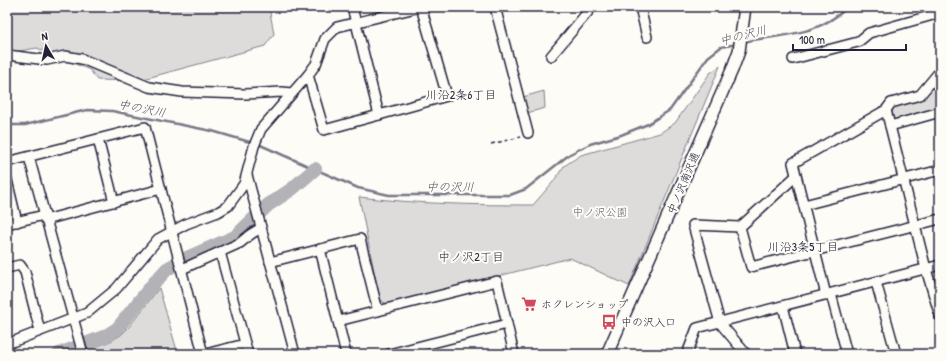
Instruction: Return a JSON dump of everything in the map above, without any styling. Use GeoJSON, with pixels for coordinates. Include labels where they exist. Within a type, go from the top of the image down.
{"type":"FeatureCollection","features":[{"type":"Feature","properties":{"kind":"street"},"geometry":{"type":"LineString","coordinates":[[352,7],[379,115]]}},
{"type":"Feature","properties":{"kind":"street"},"geometry":{"type":"LineString","coordinates":[[7,344],[87,313],[116,289],[158,239],[186,224],[218,212],[228,206],[244,184],[254,146],[261,129],[308,75],[316,64],[326,39],[337,27],[421,7],[447,96],[324,130],[308,75]]}},
{"type":"Feature","properties":{"kind":"street"},"geometry":{"type":"LineString","coordinates":[[495,7],[528,133]]}},
{"type":"Feature","properties":{"kind":"street"},"geometry":{"type":"LineString","coordinates":[[551,56],[592,7]]}},
{"type":"Feature","properties":{"kind":"street"},"geometry":{"type":"LineString","coordinates":[[640,7],[647,37]]}},
{"type":"Feature","properties":{"kind":"street","name":"中ノ沢南沢通"},"geometry":{"type":"LineString","coordinates":[[607,354],[732,70],[739,51],[745,7]]}},
{"type":"Feature","properties":{"kind":"street"},"geometry":{"type":"LineString","coordinates":[[793,59],[858,42],[869,33],[940,13]]}},
{"type":"Feature","properties":{"kind":"street"},"geometry":{"type":"LineString","coordinates":[[7,55],[47,60],[65,56],[82,59],[149,87],[182,92],[245,94],[282,92],[292,93]]}},
{"type":"Feature","properties":{"kind":"street"},"geometry":{"type":"LineString","coordinates":[[847,354],[816,251],[793,163],[886,110],[891,103],[920,95],[940,70]]}},
{"type":"Feature","properties":{"kind":"street"},"geometry":{"type":"LineString","coordinates":[[886,110],[926,269],[940,316]]}},
{"type":"Feature","properties":{"kind":"street"},"geometry":{"type":"LineString","coordinates":[[890,126],[940,112]]}},
{"type":"Feature","properties":{"kind":"street"},"geometry":{"type":"LineString","coordinates":[[7,162],[145,127],[204,354],[245,344]]}},
{"type":"Feature","properties":{"kind":"street"},"geometry":{"type":"LineString","coordinates":[[98,139],[114,202]]}},
{"type":"Feature","properties":{"kind":"street"},"geometry":{"type":"LineString","coordinates":[[29,157],[44,218],[74,319],[82,353]]}},
{"type":"Feature","properties":{"kind":"street"},"geometry":{"type":"LineString","coordinates":[[804,205],[940,170]]}},
{"type":"Feature","properties":{"kind":"street"},"geometry":{"type":"LineString","coordinates":[[247,174],[295,354]]}},
{"type":"Feature","properties":{"kind":"street"},"geometry":{"type":"LineString","coordinates":[[746,354],[720,323],[693,225],[740,227],[796,176]]}},
{"type":"Feature","properties":{"kind":"street"},"geometry":{"type":"LineString","coordinates":[[7,180],[17,222]]}},
{"type":"Feature","properties":{"kind":"street"},"geometry":{"type":"LineString","coordinates":[[7,224],[44,218],[161,190]]}},
{"type":"Feature","properties":{"kind":"street"},"geometry":{"type":"LineString","coordinates":[[740,227],[751,268],[940,219]]}},
{"type":"Feature","properties":{"kind":"street"},"geometry":{"type":"LineString","coordinates":[[181,264],[220,252],[240,243],[261,226]]}},
{"type":"Feature","properties":{"kind":"street"},"geometry":{"type":"LineString","coordinates":[[270,262],[360,239],[378,311]]}},
{"type":"Feature","properties":{"kind":"street"},"geometry":{"type":"LineString","coordinates":[[320,249],[346,354]]}},
{"type":"Feature","properties":{"kind":"street"},"geometry":{"type":"LineString","coordinates":[[220,252],[248,354]]}},
{"type":"Feature","properties":{"kind":"street"},"geometry":{"type":"LineString","coordinates":[[7,268],[20,265],[25,272],[40,331]]}},
{"type":"Feature","properties":{"kind":"street"},"geometry":{"type":"LineString","coordinates":[[687,354],[697,328],[940,266]]}},
{"type":"Feature","properties":{"kind":"street"},"geometry":{"type":"LineString","coordinates":[[338,321],[497,281],[514,354]]}},
{"type":"Feature","properties":{"kind":"street"},"geometry":{"type":"LineString","coordinates":[[876,282],[896,354]]}},
{"type":"Feature","properties":{"kind":"street"},"geometry":{"type":"LineString","coordinates":[[783,306],[795,354]]}},
{"type":"Feature","properties":{"kind":"street"},"geometry":{"type":"LineString","coordinates":[[389,354],[507,324]]}},
{"type":"Feature","properties":{"kind":"path"},"geometry":{"type":"LineString","coordinates":[[491,144],[526,136],[528,133]]}},
{"type":"Feature","properties":{"kind":"green space"},"geometry":{"type":"Polygon","coordinates":[[[7,7],[269,7],[274,34],[265,46],[136,81],[97,80],[90,70],[37,48],[7,53],[7,7]]]}},
{"type":"Feature","properties":{"kind":"green space","name":"中ノ沢公園"},"geometry":{"type":"Polygon","coordinates":[[[720,66],[629,286],[570,258],[387,304],[380,300],[359,197],[446,204],[533,205],[553,182],[564,166],[581,155],[660,133],[675,123],[710,73],[720,66]]]}},
{"type":"Feature","properties":{"kind":"green space"},"geometry":{"type":"Polygon","coordinates":[[[939,78],[940,111],[892,121],[889,108],[922,99],[939,78]]]}},
{"type":"Feature","properties":{"kind":"green space"},"geometry":{"type":"Polygon","coordinates":[[[544,91],[545,108],[527,113],[523,97],[544,91]]]}},
{"type":"Feature","properties":{"kind":"green space"},"geometry":{"type":"Polygon","coordinates":[[[159,288],[178,354],[87,354],[86,351],[111,341],[121,335],[159,288]]]}},
{"type":"Feature","properties":{"kind":"waterway","name":"中の沢川"},"geometry":{"type":"LineString","coordinates":[[744,42],[798,33],[811,29],[835,17],[848,7]]}},
{"type":"Feature","properties":{"kind":"waterway","name":"中の沢川"},"geometry":{"type":"LineString","coordinates":[[258,144],[358,188],[389,195],[510,195],[526,189],[570,154],[590,144],[621,135],[648,124],[670,110],[708,57],[721,47],[737,44]]}},
{"type":"Feature","properties":{"kind":"waterway","name":"中の沢川"},"geometry":{"type":"LineString","coordinates":[[7,125],[25,125],[87,110],[112,111],[212,131],[253,143]]}},
{"type":"Feature","properties":{"kind":"waterway"},"geometry":{"type":"LineString","coordinates":[[59,354],[106,336],[117,329],[167,269],[187,258],[235,237],[268,205],[292,189],[315,169]]}},
{"type":"Feature","properties":{"kind":"place","name":"ホクレンショップ"},"geometry":{"type":"Point","coordinates":[529,304]}},
{"type":"Feature","properties":{"kind":"place","name":"中の沢入口"},"geometry":{"type":"Point","coordinates":[609,322]}},
{"type":"Feature","properties":{"kind":"district","name":"川沿2条6丁目"},"geometry":{"type":"Point","coordinates":[461,94]}},
{"type":"Feature","properties":{"kind":"district","name":"川沿3条5丁目"},"geometry":{"type":"Point","coordinates":[803,246]}},
{"type":"Feature","properties":{"kind":"district","name":"中ノ沢2丁目"},"geometry":{"type":"Point","coordinates":[471,256]}}]}
